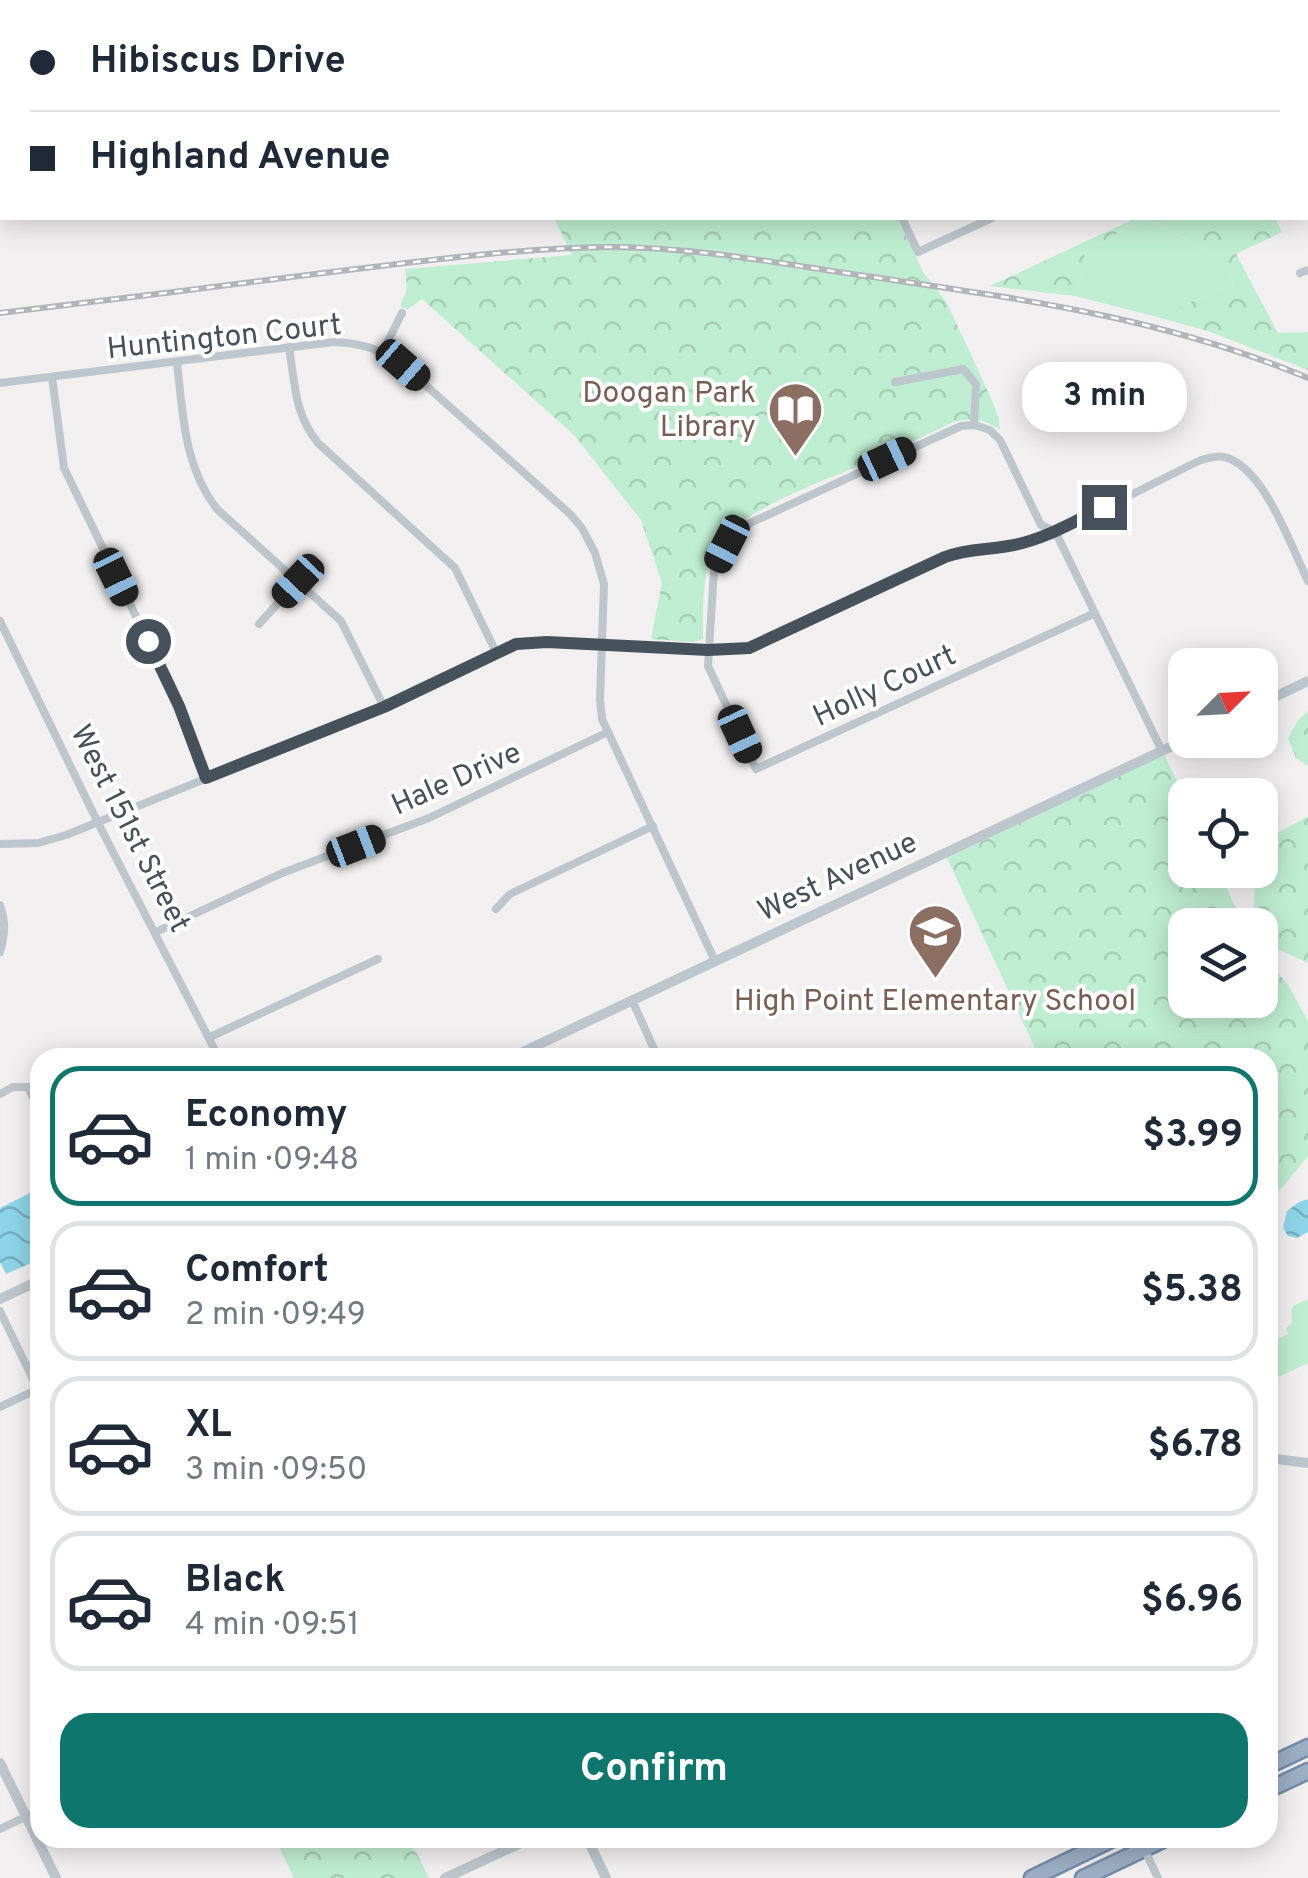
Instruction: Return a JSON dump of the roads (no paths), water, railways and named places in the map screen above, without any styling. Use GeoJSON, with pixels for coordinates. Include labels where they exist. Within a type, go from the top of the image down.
{"type":"FeatureCollection","features":[{"type":"Feature","properties":{"kind":"highway"},"geometry":{"type":"LineString","coordinates":[[1278,1761],[1308,1746]]}},
{"type":"Feature","properties":{"kind":"highway"},"geometry":{"type":"LineString","coordinates":[[1278,1785],[1308,1770]]}},
{"type":"Feature","properties":{"kind":"highway"},"geometry":{"type":"LineString","coordinates":[[1032,1878],[1095,1848]]}},
{"type":"Feature","properties":{"kind":"highway"},"geometry":{"type":"LineString","coordinates":[[1083,1878],[1134,1848]]}},
{"type":"Feature","properties":{"kind":"street"},"geometry":{"type":"LineString","coordinates":[[903,220],[918,252],[988,220]]}},
{"type":"Feature","properties":{"kind":"street"},"geometry":{"type":"LineString","coordinates":[[383,351],[402,313]]}},
{"type":"Feature","properties":{"kind":"street","name":"Huntington Court"},"geometry":{"type":"LineString","coordinates":[[0,383],[344,342],[383,351],[417,377],[570,514],[595,553],[604,584],[600,710],[715,961]]}},
{"type":"Feature","properties":{"kind":"street"},"geometry":{"type":"LineString","coordinates":[[289,347],[304,426],[318,444],[455,568],[496,652]]}},
{"type":"Feature","properties":{"kind":"street"},"geometry":{"type":"LineString","coordinates":[[177,363],[188,446],[200,483],[217,509],[341,621],[384,707]]}},
{"type":"Feature","properties":{"kind":"street"},"geometry":{"type":"LineString","coordinates":[[895,382],[963,369],[976,384],[974,425]]}},
{"type":"Feature","properties":{"kind":"street"},"geometry":{"type":"LineString","coordinates":[[52,377],[64,468],[179,706],[206,778]]}},
{"type":"Feature","properties":{"kind":"street"},"geometry":{"type":"LineString","coordinates":[[708,650],[714,570],[727,544],[740,530],[908,449],[962,426],[974,425],[990,430],[1000,440],[1041,525],[1055,531],[1162,751]]}},
{"type":"Feature","properties":{"kind":"street"},"geometry":{"type":"LineString","coordinates":[[0,844],[53,840],[384,707],[516,644],[749,648],[962,550],[1009,546],[1055,531],[1201,460],[1220,456],[1238,462],[1254,477],[1308,581]]}},
{"type":"Feature","properties":{"kind":"street"},"geometry":{"type":"LineString","coordinates":[[259,624],[298,581]]}},
{"type":"Feature","properties":{"kind":"street","name":"Holly Court"},"geometry":{"type":"LineString","coordinates":[[708,650],[708,666],[756,769],[1095,614]]}},
{"type":"Feature","properties":{"kind":"street","name":"West 151st Street"},"geometry":{"type":"LineString","coordinates":[[0,621],[97,821],[215,1048]]}},
{"type":"Feature","properties":{"kind":"street"},"geometry":{"type":"LineString","coordinates":[[1278,695],[1308,681]]}},
{"type":"Feature","properties":{"kind":"street","name":"Hale Drive"},"geometry":{"type":"LineString","coordinates":[[156,932],[282,873],[429,818],[608,732]]}},
{"type":"Feature","properties":{"kind":"street","name":"West Avenue"},"geometry":{"type":"LineString","coordinates":[[531,1048],[1168,748]]}},
{"type":"Feature","properties":{"kind":"street"},"geometry":{"type":"LineString","coordinates":[[496,909],[510,894],[653,826]]}},
{"type":"Feature","properties":{"kind":"street"},"geometry":{"type":"LineString","coordinates":[[0,905],[5,933],[0,952]]}},
{"type":"Feature","properties":{"kind":"street"},"geometry":{"type":"LineString","coordinates":[[210,1037],[378,959]]}},
{"type":"Feature","properties":{"kind":"street"},"geometry":{"type":"LineString","coordinates":[[632,1000],[654,1048]]}},
{"type":"Feature","properties":{"kind":"street"},"geometry":{"type":"LineString","coordinates":[[0,1094],[12,1088],[28,1087],[30,1091]]}},
{"type":"Feature","properties":{"kind":"street"},"geometry":{"type":"LineString","coordinates":[[0,1299],[30,1285]]}},
{"type":"Feature","properties":{"kind":"street"},"geometry":{"type":"LineString","coordinates":[[0,1311],[30,1373]]}},
{"type":"Feature","properties":{"kind":"street"},"geometry":{"type":"LineString","coordinates":[[0,1407],[30,1395]]}},
{"type":"Feature","properties":{"kind":"street"},"geometry":{"type":"LineString","coordinates":[[1278,1459],[1308,1463]]}},
{"type":"Feature","properties":{"kind":"street"},"geometry":{"type":"LineString","coordinates":[[0,1764],[30,1825]]}},
{"type":"Feature","properties":{"kind":"street"},"geometry":{"type":"LineString","coordinates":[[0,1829],[30,1815]]}},
{"type":"Feature","properties":{"kind":"street"},"geometry":{"type":"LineString","coordinates":[[41,1848],[56,1878]]}},
{"type":"Feature","properties":{"kind":"street"},"geometry":{"type":"LineString","coordinates":[[445,1878],[510,1848]]}},
{"type":"Feature","properties":{"kind":"street"},"geometry":{"type":"LineString","coordinates":[[592,1848],[606,1878]]}},
{"type":"Feature","properties":{"kind":"street"},"geometry":{"type":"LineString","coordinates":[[1144,1848],[1158,1878]]}},
{"type":"Feature","properties":{"kind":"water"},"geometry":{"type":"Polygon","coordinates":[[[30,1193],[30,1263],[6,1274],[0,1262],[0,1208],[30,1193]]]}},
{"type":"Feature","properties":{"kind":"water"},"geometry":{"type":"Polygon","coordinates":[[[1308,1199],[1308,1232],[1297,1238],[1288,1236],[1283,1228],[1287,1211],[1308,1199]]]}},
{"type":"Feature","properties":{"kind":"railway"},"geometry":{"type":"LineString","coordinates":[[0,313],[470,256],[575,248],[642,248],[771,262],[1090,313],[1199,340],[1308,378]]}},
{"type":"Feature","properties":{"kind":"place","name":"Doogan Park Library"},"geometry":{"type":"Point","coordinates":[795,458]}},
{"type":"Feature","properties":{"kind":"place","name":"High Point Elementary School"},"geometry":{"type":"Point","coordinates":[935,981]}}]}
